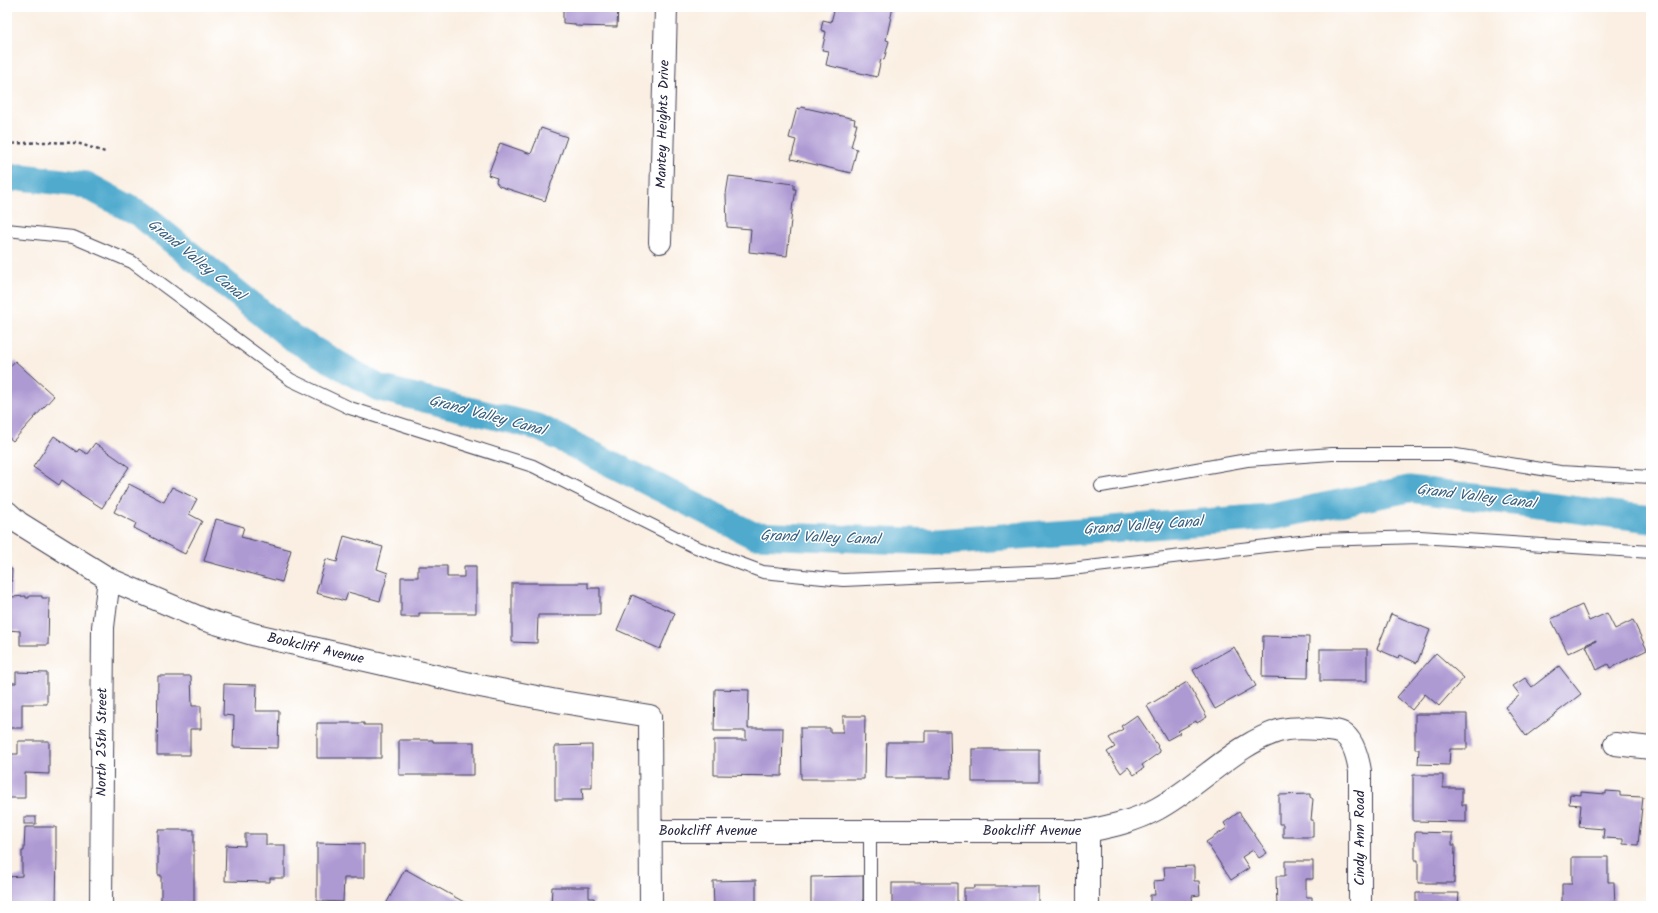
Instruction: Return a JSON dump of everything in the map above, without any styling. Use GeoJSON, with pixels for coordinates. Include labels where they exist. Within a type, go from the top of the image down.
{"type":"FeatureCollection","features":[{"type":"Feature","properties":{"kind":"street","name":"Mantey Heights Drive"},"geometry":{"type":"LineString","coordinates":[[660,242],[666,7]]}},
{"type":"Feature","properties":{"kind":"street","name":"Bookcliff Avenue"},"geometry":{"type":"LineString","coordinates":[[7,512],[20,522],[109,579],[205,620],[256,635],[475,686],[650,716],[651,831],[1088,831],[1124,824],[1157,809],[1186,791],[1246,747],[1264,737],[1283,730],[1305,728],[1342,733],[1348,738],[1357,756],[1360,771]]}},
{"type":"Feature","properties":{"kind":"street","name":"North 25th Street"},"geometry":{"type":"LineString","coordinates":[[101,906],[103,627],[109,579]]}},
{"type":"Feature","properties":{"kind":"street"},"geometry":{"type":"LineString","coordinates":[[1615,744],[1651,748]]}},
{"type":"Feature","properties":{"kind":"street","name":"Cindy Ann Road"},"geometry":{"type":"LineString","coordinates":[[1360,771],[1360,906]]}},
{"type":"Feature","properties":{"kind":"street"},"geometry":{"type":"LineString","coordinates":[[651,831],[651,906]]}},
{"type":"Feature","properties":{"kind":"street"},"geometry":{"type":"LineString","coordinates":[[1088,831],[1088,906]]}},
{"type":"Feature","properties":{"kind":"lane"},"geometry":{"type":"LineString","coordinates":[[7,230],[73,236],[132,262],[291,380],[350,408],[533,466],[693,546],[763,572],[843,580],[1054,571],[1317,540],[1420,537],[1651,552]]}},
{"type":"Feature","properties":{"kind":"lane"},"geometry":{"type":"LineString","coordinates":[[1101,486],[1247,460],[1332,454],[1450,454],[1560,472],[1651,477]]}},
{"type":"Feature","properties":{"kind":"lane"},"geometry":{"type":"LineString","coordinates":[[870,831],[870,906]]}},
{"type":"Feature","properties":{"kind":"path"},"geometry":{"type":"LineString","coordinates":[[7,144],[43,142],[77,143],[105,152]]}},
{"type":"Feature","properties":{"kind":"building"},"geometry":{"type":"Polygon","coordinates":[[[563,7],[618,7],[617,27],[575,26],[575,24],[563,23],[563,7]]]}},
{"type":"Feature","properties":{"kind":"building"},"geometry":{"type":"Polygon","coordinates":[[[835,7],[893,7],[886,40],[889,41],[884,60],[881,59],[877,77],[826,65],[829,51],[822,50],[826,32],[821,30],[823,20],[831,22],[835,7]]]}},
{"type":"Feature","properties":{"kind":"building"},"geometry":{"type":"Polygon","coordinates":[[[801,107],[855,119],[854,124],[857,124],[851,147],[857,149],[851,173],[791,159],[796,140],[789,138],[797,108],[800,109],[801,107]]]}},
{"type":"Feature","properties":{"kind":"building"},"geometry":{"type":"Polygon","coordinates":[[[541,128],[567,137],[545,201],[499,186],[496,182],[497,178],[488,175],[500,143],[531,154],[541,128]]]}},
{"type":"Feature","properties":{"kind":"building"},"geometry":{"type":"Polygon","coordinates":[[[729,176],[794,184],[794,189],[796,189],[793,202],[787,256],[749,252],[751,229],[727,227],[726,194],[729,176]]]}},
{"type":"Feature","properties":{"kind":"building"},"geometry":{"type":"Polygon","coordinates":[[[15,361],[54,396],[13,441],[7,436],[7,407],[9,405],[7,403],[7,370],[15,361]]]}},
{"type":"Feature","properties":{"kind":"building"},"geometry":{"type":"Polygon","coordinates":[[[54,436],[77,452],[79,449],[87,454],[95,443],[129,467],[102,508],[62,480],[59,485],[33,467],[54,436]]]}},
{"type":"Feature","properties":{"kind":"building"},"geometry":{"type":"Polygon","coordinates":[[[129,484],[164,502],[172,487],[197,499],[189,514],[202,521],[185,554],[134,528],[136,523],[114,512],[129,484]]]}},
{"type":"Feature","properties":{"kind":"building"},"geometry":{"type":"Polygon","coordinates":[[[216,519],[244,527],[241,537],[291,550],[282,582],[204,561],[216,519]]]}},
{"type":"Feature","properties":{"kind":"building"},"geometry":{"type":"Polygon","coordinates":[[[344,536],[383,547],[377,569],[388,573],[380,601],[348,592],[345,601],[316,593],[326,559],[337,562],[344,536]]]}},
{"type":"Feature","properties":{"kind":"building"},"geometry":{"type":"Polygon","coordinates":[[[418,566],[447,566],[447,577],[464,577],[464,566],[476,566],[476,613],[419,613],[419,617],[401,617],[401,577],[418,577],[418,566]]]}},
{"type":"Feature","properties":{"kind":"building"},"geometry":{"type":"Polygon","coordinates":[[[7,569],[12,569],[11,597],[26,596],[26,598],[29,598],[29,596],[42,596],[42,598],[49,598],[48,645],[20,645],[20,631],[7,630],[7,569]]]}},
{"type":"Feature","properties":{"kind":"building"},"geometry":{"type":"Polygon","coordinates":[[[512,583],[588,583],[588,588],[600,588],[600,615],[538,615],[537,643],[512,642],[512,583]]]}},
{"type":"Feature","properties":{"kind":"building"},"geometry":{"type":"Polygon","coordinates":[[[632,595],[675,613],[660,649],[617,630],[632,595]]]}},
{"type":"Feature","properties":{"kind":"building"},"geometry":{"type":"Polygon","coordinates":[[[1582,605],[1589,621],[1607,613],[1615,629],[1633,620],[1647,650],[1610,668],[1608,664],[1597,670],[1586,646],[1596,640],[1568,653],[1551,619],[1582,605]]]}},
{"type":"Feature","properties":{"kind":"building"},"geometry":{"type":"Polygon","coordinates":[[[1391,614],[1430,630],[1417,663],[1399,655],[1398,658],[1377,649],[1391,614]]]}},
{"type":"Feature","properties":{"kind":"building"},"geometry":{"type":"Polygon","coordinates":[[[1263,636],[1309,637],[1308,678],[1262,677],[1263,636]]]}},
{"type":"Feature","properties":{"kind":"building"},"geometry":{"type":"Polygon","coordinates":[[[1234,647],[1256,686],[1215,709],[1193,670],[1234,647]]]}},
{"type":"Feature","properties":{"kind":"building"},"geometry":{"type":"Polygon","coordinates":[[[1320,649],[1367,649],[1367,681],[1320,681],[1320,649]]]}},
{"type":"Feature","properties":{"kind":"building"},"geometry":{"type":"Polygon","coordinates":[[[1436,653],[1464,678],[1439,706],[1425,694],[1412,710],[1397,697],[1436,653]]]}},
{"type":"Feature","properties":{"kind":"building"},"geometry":{"type":"Polygon","coordinates":[[[1559,666],[1581,694],[1526,736],[1505,707],[1520,695],[1513,686],[1525,678],[1532,687],[1559,666]]]}},
{"type":"Feature","properties":{"kind":"building"},"geometry":{"type":"Polygon","coordinates":[[[16,672],[47,673],[47,704],[22,704],[22,728],[7,728],[7,683],[16,683],[16,672]]]}},
{"type":"Feature","properties":{"kind":"building"},"geometry":{"type":"Polygon","coordinates":[[[158,676],[191,676],[192,706],[201,706],[201,729],[190,729],[190,755],[157,755],[158,676]]]}},
{"type":"Feature","properties":{"kind":"building"},"geometry":{"type":"Polygon","coordinates":[[[1187,682],[1207,717],[1178,731],[1180,733],[1167,740],[1147,706],[1187,682]]]}},
{"type":"Feature","properties":{"kind":"building"},"geometry":{"type":"Polygon","coordinates":[[[224,684],[257,685],[256,711],[279,711],[278,748],[233,747],[234,716],[223,715],[224,684]]]}},
{"type":"Feature","properties":{"kind":"building"},"geometry":{"type":"Polygon","coordinates":[[[715,689],[749,690],[748,728],[783,728],[782,776],[714,775],[714,740],[746,740],[746,731],[714,731],[715,689]]]}},
{"type":"Feature","properties":{"kind":"building"},"geometry":{"type":"Polygon","coordinates":[[[1415,714],[1467,714],[1467,749],[1450,749],[1449,765],[1418,764],[1419,749],[1415,749],[1415,714]]]}},
{"type":"Feature","properties":{"kind":"building"},"geometry":{"type":"Polygon","coordinates":[[[1137,715],[1158,746],[1157,747],[1160,752],[1142,765],[1144,768],[1134,775],[1128,767],[1121,773],[1107,752],[1115,747],[1109,738],[1123,729],[1121,726],[1137,715]]]}},
{"type":"Feature","properties":{"kind":"building"},"geometry":{"type":"Polygon","coordinates":[[[843,716],[865,716],[864,779],[801,779],[800,728],[830,728],[830,732],[843,732],[843,716]]]}},
{"type":"Feature","properties":{"kind":"building"},"geometry":{"type":"Polygon","coordinates":[[[317,723],[364,723],[364,725],[381,725],[381,758],[317,758],[317,723]]]}},
{"type":"Feature","properties":{"kind":"building"},"geometry":{"type":"Polygon","coordinates":[[[925,731],[950,731],[951,778],[886,778],[887,742],[925,742],[925,731]]]}},
{"type":"Feature","properties":{"kind":"building"},"geometry":{"type":"Polygon","coordinates":[[[399,740],[474,742],[474,775],[399,775],[399,740]]]}},
{"type":"Feature","properties":{"kind":"building"},"geometry":{"type":"Polygon","coordinates":[[[18,741],[49,741],[49,774],[25,773],[25,798],[7,798],[7,754],[18,754],[18,741]]]}},
{"type":"Feature","properties":{"kind":"building"},"geometry":{"type":"Polygon","coordinates":[[[592,745],[592,788],[582,788],[583,800],[555,800],[555,746],[592,745]]]}},
{"type":"Feature","properties":{"kind":"building"},"geometry":{"type":"Polygon","coordinates":[[[972,749],[1039,749],[1039,782],[972,782],[972,749]]]}},
{"type":"Feature","properties":{"kind":"building"},"geometry":{"type":"Polygon","coordinates":[[[1413,775],[1443,775],[1443,788],[1462,788],[1462,805],[1466,805],[1466,822],[1413,821],[1413,775]]]}},
{"type":"Feature","properties":{"kind":"building"},"geometry":{"type":"Polygon","coordinates":[[[1606,791],[1620,792],[1620,796],[1643,797],[1638,845],[1623,844],[1623,839],[1603,838],[1604,829],[1579,827],[1581,805],[1569,804],[1570,794],[1581,795],[1581,792],[1606,794],[1606,791]]]}},
{"type":"Feature","properties":{"kind":"building"},"geometry":{"type":"Polygon","coordinates":[[[1310,794],[1310,797],[1313,799],[1311,820],[1313,820],[1313,837],[1283,837],[1283,824],[1279,824],[1279,795],[1310,794]]]}},
{"type":"Feature","properties":{"kind":"building"},"geometry":{"type":"Polygon","coordinates":[[[1239,812],[1267,853],[1259,858],[1253,850],[1242,857],[1249,868],[1231,880],[1206,842],[1227,828],[1224,823],[1239,812]]]}},
{"type":"Feature","properties":{"kind":"building"},"geometry":{"type":"Polygon","coordinates":[[[24,817],[36,817],[36,824],[24,824],[24,817]]]}},
{"type":"Feature","properties":{"kind":"building"},"geometry":{"type":"Polygon","coordinates":[[[25,827],[56,827],[56,906],[7,906],[7,877],[22,876],[22,851],[24,851],[25,827]]]}},
{"type":"Feature","properties":{"kind":"building"},"geometry":{"type":"Polygon","coordinates":[[[158,830],[194,830],[194,903],[161,903],[161,875],[158,875],[158,830]]]}},
{"type":"Feature","properties":{"kind":"building"},"geometry":{"type":"Polygon","coordinates":[[[1415,832],[1452,833],[1452,845],[1455,845],[1454,883],[1418,883],[1418,860],[1415,860],[1415,832]]]}},
{"type":"Feature","properties":{"kind":"building"},"geometry":{"type":"Polygon","coordinates":[[[245,834],[266,834],[266,845],[285,845],[285,878],[270,878],[270,882],[225,881],[226,845],[245,846],[245,834]]]}},
{"type":"Feature","properties":{"kind":"building"},"geometry":{"type":"Polygon","coordinates":[[[317,843],[364,844],[364,878],[344,878],[343,902],[317,901],[317,843]]]}},
{"type":"Feature","properties":{"kind":"building"},"geometry":{"type":"Polygon","coordinates":[[[1572,857],[1608,857],[1608,882],[1614,882],[1615,906],[1562,906],[1562,884],[1572,884],[1572,857]]]}},
{"type":"Feature","properties":{"kind":"building"},"geometry":{"type":"Polygon","coordinates":[[[1285,861],[1313,861],[1313,879],[1306,879],[1306,897],[1312,897],[1312,906],[1277,906],[1276,876],[1285,876],[1285,861]]]}},
{"type":"Feature","properties":{"kind":"building"},"geometry":{"type":"Polygon","coordinates":[[[1194,866],[1194,881],[1199,881],[1200,895],[1192,896],[1193,906],[1150,906],[1150,895],[1155,895],[1154,881],[1165,880],[1164,867],[1194,866]]]}},
{"type":"Feature","properties":{"kind":"building"},"geometry":{"type":"Polygon","coordinates":[[[405,869],[471,906],[390,906],[386,904],[405,869]]]}},
{"type":"Feature","properties":{"kind":"building"},"geometry":{"type":"Polygon","coordinates":[[[863,876],[863,906],[811,906],[811,877],[863,876]]]}},
{"type":"Feature","properties":{"kind":"building"},"geometry":{"type":"Polygon","coordinates":[[[756,880],[756,906],[714,906],[713,881],[756,880]]]}},
{"type":"Feature","properties":{"kind":"building"},"geometry":{"type":"Polygon","coordinates":[[[892,883],[957,883],[957,906],[892,906],[892,883]]]}},
{"type":"Feature","properties":{"kind":"building"},"geometry":{"type":"Polygon","coordinates":[[[974,886],[1038,886],[1038,906],[964,906],[964,888],[974,888],[974,886]]]}},
{"type":"Feature","properties":{"kind":"building"},"geometry":{"type":"Polygon","coordinates":[[[552,887],[589,887],[589,898],[594,898],[594,905],[551,906],[552,887]]]}},
{"type":"Feature","properties":{"kind":"building"},"geometry":{"type":"Polygon","coordinates":[[[1416,893],[1459,893],[1458,906],[1416,906],[1416,893]]]}},
{"type":"Feature","properties":{"kind":"waterway","name":"Grand Valley Canal"},"geometry":{"type":"LineString","coordinates":[[7,179],[22,177],[86,185],[140,214],[291,337],[379,388],[538,427],[753,535],[937,542],[1270,517],[1409,489],[1651,519]]}}]}
